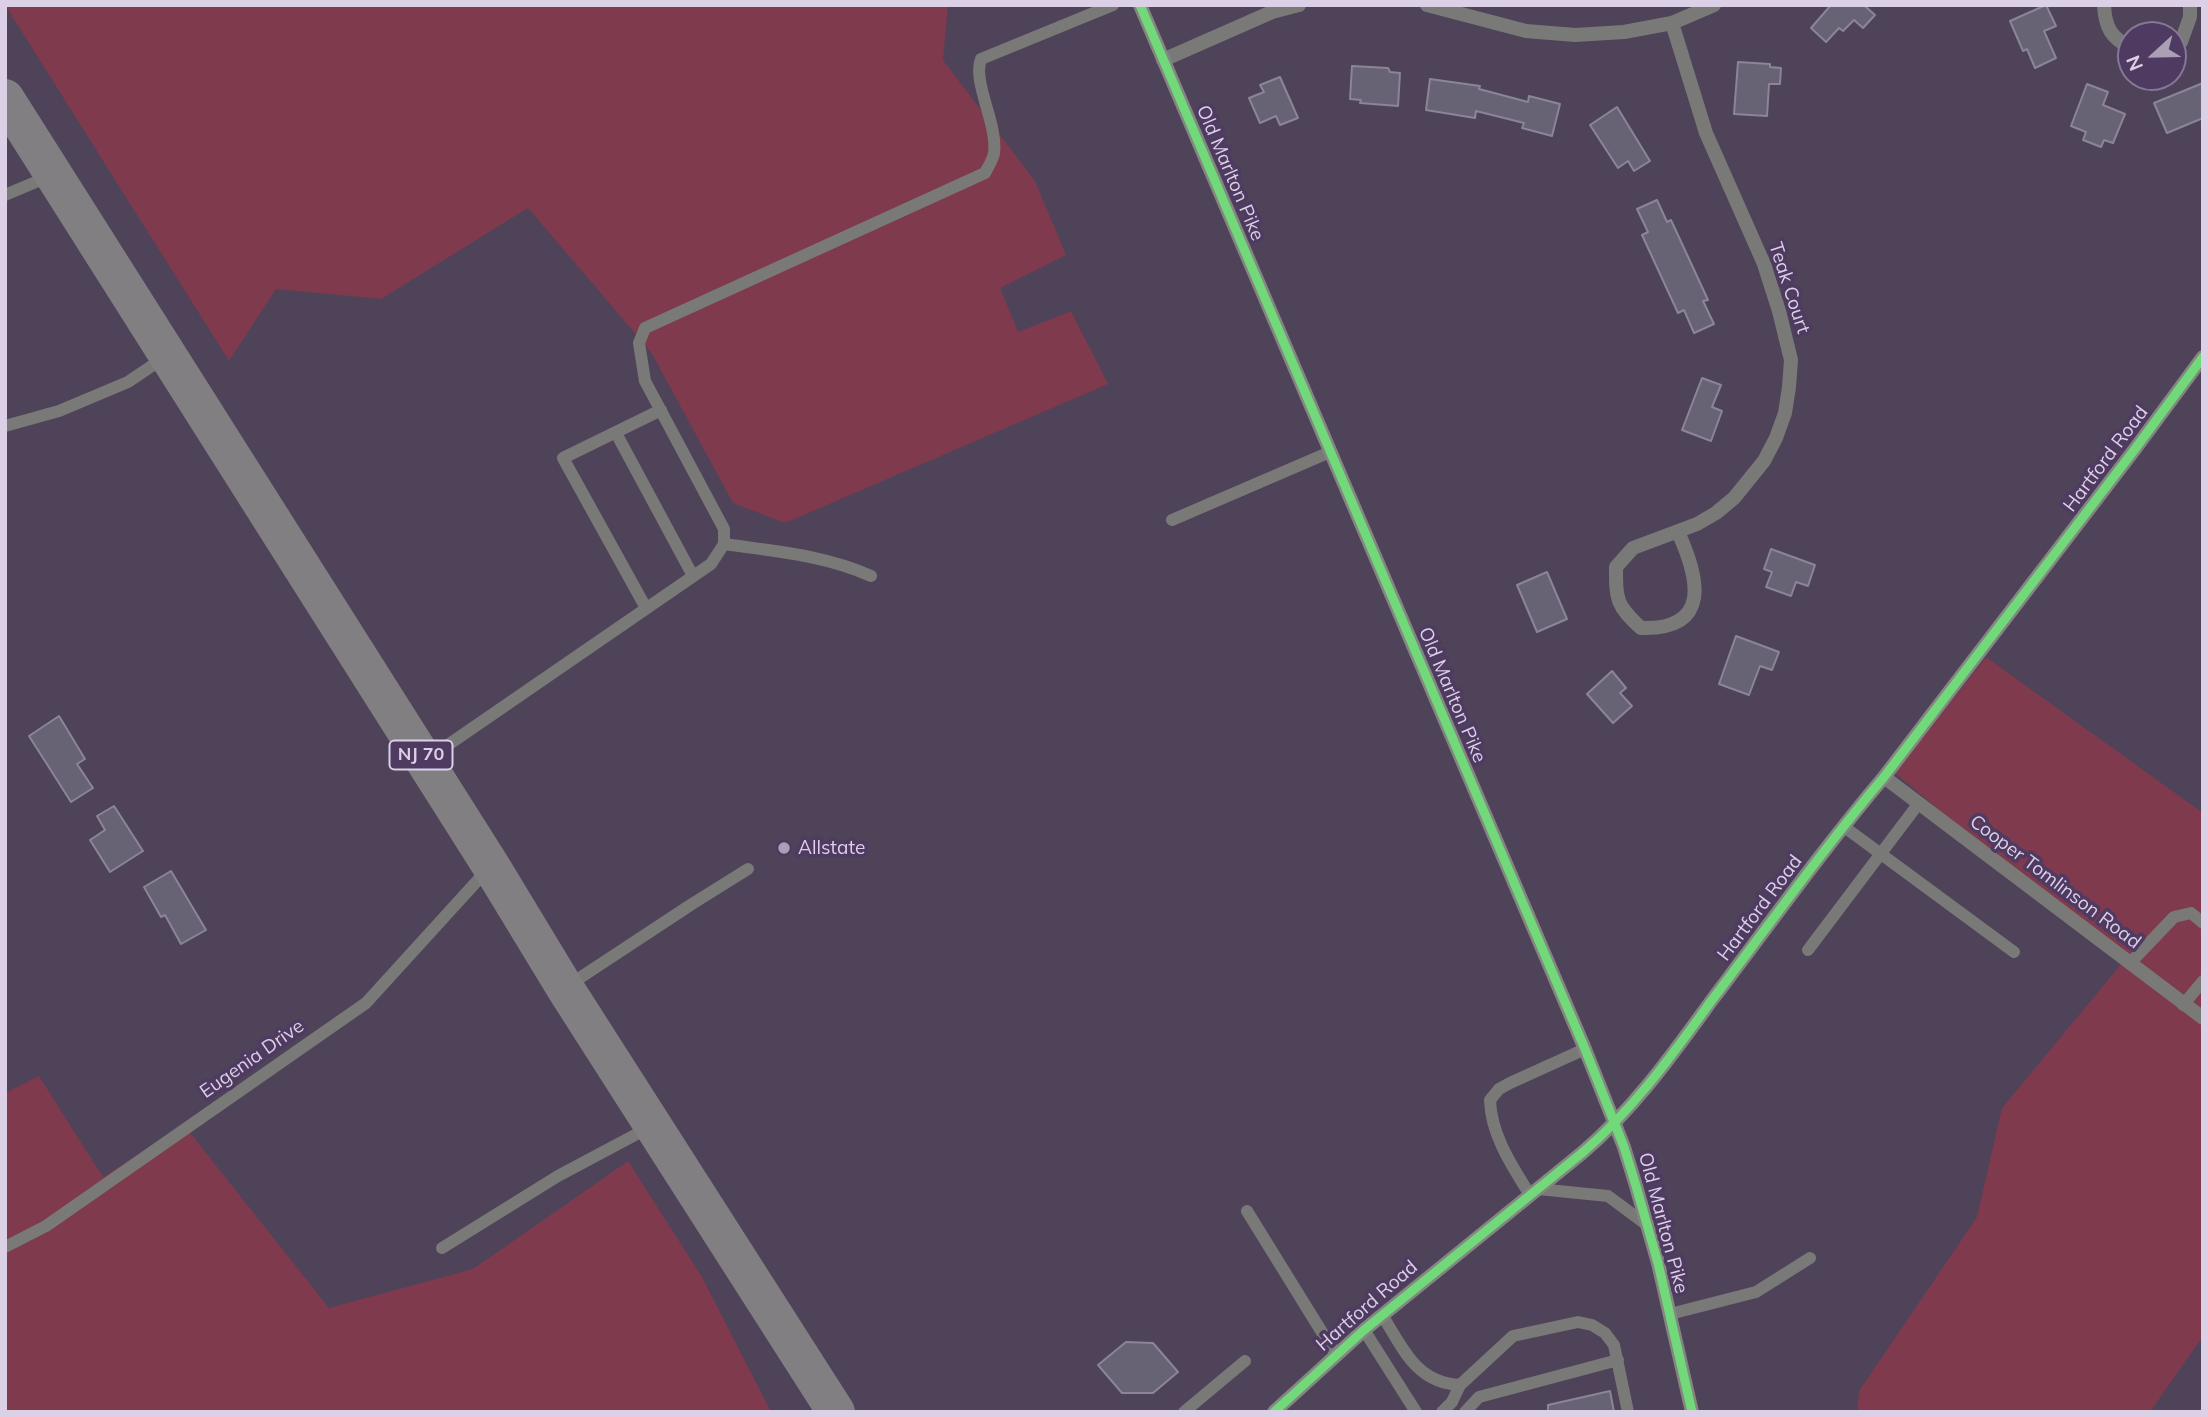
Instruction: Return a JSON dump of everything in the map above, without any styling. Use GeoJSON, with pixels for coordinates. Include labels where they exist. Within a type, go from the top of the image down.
{"type":"FeatureCollection","features":[{"type":"Feature","properties":{"kind":"highway","name":"NJ 70"},"geometry":{"type":"LineString","coordinates":[[5,98],[425,761],[565,988],[836,1412]]}},
{"type":"Feature","properties":{"kind":"street","name":"Old Marlton Pike"},"geometry":{"type":"LineString","coordinates":[[1140,5],[1615,1124],[1647,1225],[1692,1412]]}},
{"type":"Feature","properties":{"kind":"street"},"geometry":{"type":"LineString","coordinates":[[1163,60],[1272,12],[1299,5]]}},
{"type":"Feature","properties":{"kind":"street"},"geometry":{"type":"LineString","coordinates":[[1427,5],[1526,31],[1576,35],[1624,32],[1672,23],[1714,5]]}},
{"type":"Feature","properties":{"kind":"street"},"geometry":{"type":"LineString","coordinates":[[2104,5],[2105,23],[2117,39]]}},
{"type":"Feature","properties":{"kind":"street"},"geometry":{"type":"LineString","coordinates":[[2187,26],[2190,5]]}},
{"type":"Feature","properties":{"kind":"street","name":"Teak Court"},"geometry":{"type":"LineString","coordinates":[[1672,23],[1706,133],[1764,264],[1791,360],[1785,413],[1765,461],[1734,498],[1716,513],[1678,532],[1633,548],[1616,567],[1616,594],[1622,611],[1641,628],[1660,628],[1677,623],[1693,604],[1695,586],[1691,562],[1678,532]]}},
{"type":"Feature","properties":{"kind":"street","name":"Hartford Road"},"geometry":{"type":"LineString","coordinates":[[1274,1412],[1364,1330],[1615,1124],[1670,1058],[1843,826],[1884,777],[2203,357]]}},
{"type":"Feature","properties":{"kind":"street","name":"Cooper Tomlinson Road"},"geometry":{"type":"LineString","coordinates":[[1884,777],[2203,1018]]}},
{"type":"Feature","properties":{"kind":"lane"},"geometry":{"type":"LineString","coordinates":[[425,761],[711,564],[724,544],[724,529],[645,381],[639,343],[645,328],[985,173],[994,155],[994,130],[981,84],[978,66],[981,59],[1113,5]]}},
{"type":"Feature","properties":{"kind":"lane"},"geometry":{"type":"LineString","coordinates":[[5,195],[54,175]]}},
{"type":"Feature","properties":{"kind":"lane"},"geometry":{"type":"LineString","coordinates":[[5,426],[60,411],[128,382],[168,355]]}},
{"type":"Feature","properties":{"kind":"lane"},"geometry":{"type":"LineString","coordinates":[[646,608],[563,458],[661,410]]}},
{"type":"Feature","properties":{"kind":"lane"},"geometry":{"type":"LineString","coordinates":[[615,433],[694,576]]}},
{"type":"Feature","properties":{"kind":"lane"},"geometry":{"type":"LineString","coordinates":[[1172,520],[1330,452]]}},
{"type":"Feature","properties":{"kind":"lane"},"geometry":{"type":"LineString","coordinates":[[724,544],[846,565],[871,576]]}},
{"type":"Feature","properties":{"kind":"lane"},"geometry":{"type":"LineString","coordinates":[[1808,950],[1919,803]]}},
{"type":"Feature","properties":{"kind":"lane"},"geometry":{"type":"LineString","coordinates":[[1843,826],[2014,952]]}},
{"type":"Feature","properties":{"kind":"lane","name":"Eugenia Drive"},"geometry":{"type":"LineString","coordinates":[[5,1247],[46,1226],[366,1003],[491,866]]}},
{"type":"Feature","properties":{"kind":"lane"},"geometry":{"type":"LineString","coordinates":[[565,988],[748,869]]}},
{"type":"Feature","properties":{"kind":"lane"},"geometry":{"type":"LineString","coordinates":[[2130,963],[2174,916],[2192,913],[2203,923]]}},
{"type":"Feature","properties":{"kind":"lane"},"geometry":{"type":"LineString","coordinates":[[2183,1004],[2203,981]]}},
{"type":"Feature","properties":{"kind":"lane"},"geometry":{"type":"LineString","coordinates":[[1585,1049],[1499,1089],[1490,1100],[1490,1110],[1502,1145],[1534,1192],[1608,1196],[1647,1225]]}},
{"type":"Feature","properties":{"kind":"lane"},"geometry":{"type":"LineString","coordinates":[[442,1248],[558,1176],[653,1125]]}},
{"type":"Feature","properties":{"kind":"lane"},"geometry":{"type":"LineString","coordinates":[[1247,1211],[1336,1355]]}},
{"type":"Feature","properties":{"kind":"lane"},"geometry":{"type":"LineString","coordinates":[[1670,1314],[1756,1292],[1810,1258]]}},
{"type":"Feature","properties":{"kind":"lane"},"geometry":{"type":"LineString","coordinates":[[1382,1315],[1421,1372],[1433,1380],[1460,1385]]}},
{"type":"Feature","properties":{"kind":"lane"},"geometry":{"type":"LineString","coordinates":[[1443,1412],[1452,1402],[1460,1385],[1513,1336],[1578,1322],[1592,1325],[1605,1333],[1614,1345],[1628,1412]]}},
{"type":"Feature","properties":{"kind":"lane"},"geometry":{"type":"LineString","coordinates":[[1364,1330],[1416,1412]]}},
{"type":"Feature","properties":{"kind":"lane"},"geometry":{"type":"LineString","coordinates":[[1465,1412],[1479,1398],[1618,1360]]}},
{"type":"Feature","properties":{"kind":"lane"},"geometry":{"type":"LineString","coordinates":[[1184,1412],[1245,1362]]}},
{"type":"Feature","properties":{"kind":"lane"},"geometry":{"type":"LineString","coordinates":[[1476,1371],[1479,1398]]}},
{"type":"Feature","properties":{"kind":"shaded area"},"geometry":{"type":"Polygon","coordinates":[[[5,5],[948,5],[943,60],[1035,181],[1066,255],[1000,288],[1018,332],[1071,311],[1108,384],[785,523],[733,503],[651,352],[528,208],[381,299],[276,289],[229,361],[5,5]]]}},
{"type":"Feature","properties":{"kind":"shaded area"},"geometry":{"type":"Polygon","coordinates":[[[1986,657],[2203,813],[2203,1336],[2150,1412],[1857,1412],[1859,1391],[1977,1217],[2002,1108],[2122,963],[1895,773],[1986,657]]]}},
{"type":"Feature","properties":{"kind":"shaded area"},"geometry":{"type":"Polygon","coordinates":[[[39,1076],[103,1177],[184,1125],[329,1308],[473,1269],[628,1161],[702,1277],[771,1412],[5,1412],[5,1093],[39,1076]]]}},
{"type":"Feature","properties":{"kind":"building"},"geometry":{"type":"Polygon","coordinates":[[[1831,5],[1867,5],[1875,15],[1863,28],[1854,20],[1843,31],[1839,28],[1826,42],[1811,28],[1831,5]]]}},
{"type":"Feature","properties":{"kind":"building"},"geometry":{"type":"Polygon","coordinates":[[[2046,5],[2056,26],[2044,31],[2056,58],[2035,68],[2027,49],[2023,51],[2010,21],[2046,5]]]}},
{"type":"Feature","properties":{"kind":"building"},"geometry":{"type":"Polygon","coordinates":[[[1738,62],[1770,64],[1770,67],[1781,68],[1780,84],[1769,84],[1767,116],[1734,114],[1738,62]]]}},
{"type":"Feature","properties":{"kind":"building"},"geometry":{"type":"Polygon","coordinates":[[[1352,66],[1388,68],[1390,72],[1400,73],[1398,106],[1360,103],[1361,100],[1350,99],[1352,66]]]}},
{"type":"Feature","properties":{"kind":"building"},"geometry":{"type":"Polygon","coordinates":[[[1280,77],[1298,118],[1280,125],[1276,116],[1260,123],[1249,98],[1264,92],[1260,85],[1280,77]]]}},
{"type":"Feature","properties":{"kind":"building"},"geometry":{"type":"Polygon","coordinates":[[[1430,79],[1480,86],[1479,89],[1528,102],[1529,96],[1560,104],[1552,136],[1522,128],[1524,123],[1476,111],[1475,118],[1426,110],[1430,79]]]}},
{"type":"Feature","properties":{"kind":"building"},"geometry":{"type":"Polygon","coordinates":[[[2203,83],[2203,118],[2167,133],[2154,103],[2203,83]]]}},
{"type":"Feature","properties":{"kind":"building"},"geometry":{"type":"Polygon","coordinates":[[[2087,84],[2108,92],[2103,105],[2125,114],[2113,143],[2104,140],[2101,147],[2083,140],[2086,132],[2071,126],[2087,84]]]}},
{"type":"Feature","properties":{"kind":"building"},"geometry":{"type":"Polygon","coordinates":[[[1617,107],[1650,161],[1634,171],[1628,161],[1618,168],[1590,125],[1617,107]]]}},
{"type":"Feature","properties":{"kind":"building"},"geometry":{"type":"Polygon","coordinates":[[[1657,200],[1667,222],[1671,220],[1708,300],[1703,301],[1714,324],[1694,333],[1684,310],[1678,313],[1642,235],[1648,232],[1637,209],[1657,200]]]}},
{"type":"Feature","properties":{"kind":"building"},"geometry":{"type":"Polygon","coordinates":[[[1702,378],[1721,385],[1712,407],[1722,411],[1711,441],[1682,430],[1702,378]]]}},
{"type":"Feature","properties":{"kind":"building"},"geometry":{"type":"Polygon","coordinates":[[[1771,549],[1815,565],[1808,586],[1796,582],[1791,596],[1766,587],[1772,572],[1764,569],[1771,549]]]}},
{"type":"Feature","properties":{"kind":"building"},"geometry":{"type":"Polygon","coordinates":[[[1547,572],[1567,619],[1537,632],[1517,585],[1547,572]]]}},
{"type":"Feature","properties":{"kind":"building"},"geometry":{"type":"Polygon","coordinates":[[[1736,636],[1779,652],[1772,670],[1760,666],[1749,695],[1719,684],[1736,636]]]}},
{"type":"Feature","properties":{"kind":"building"},"geometry":{"type":"Polygon","coordinates":[[[1612,671],[1626,688],[1620,693],[1632,706],[1613,723],[1587,694],[1612,671]]]}},
{"type":"Feature","properties":{"kind":"building"},"geometry":{"type":"Polygon","coordinates":[[[59,716],[85,759],[77,764],[93,788],[71,802],[29,736],[59,716]]]}},
{"type":"Feature","properties":{"kind":"building"},"geometry":{"type":"Polygon","coordinates":[[[114,806],[143,851],[110,872],[90,840],[105,830],[97,816],[114,806]]]}},
{"type":"Feature","properties":{"kind":"building"},"geometry":{"type":"Polygon","coordinates":[[[171,871],[206,930],[181,944],[165,915],[161,917],[144,887],[171,871]]]}},
{"type":"Feature","properties":{"kind":"building"},"geometry":{"type":"Polygon","coordinates":[[[1126,1342],[1153,1343],[1178,1372],[1153,1393],[1122,1393],[1098,1365],[1126,1342]]]}},
{"type":"Feature","properties":{"kind":"building"},"geometry":{"type":"Polygon","coordinates":[[[1610,1391],[1614,1412],[1548,1412],[1548,1405],[1610,1391]]]}},
{"type":"Feature","properties":{"kind":"cycle path"},"geometry":{"type":"LineString","coordinates":[[1140,5],[1585,1049],[1624,1147],[1658,1263],[1692,1412]]}},
{"type":"Feature","properties":{"kind":"cycle path"},"geometry":{"type":"LineString","coordinates":[[1274,1412],[1364,1330],[1582,1153],[1635,1100],[2203,357]]}},
{"type":"Feature","properties":{"kind":"place","name":"Allstate"},"geometry":{"type":"Point","coordinates":[784,848]}}]}
